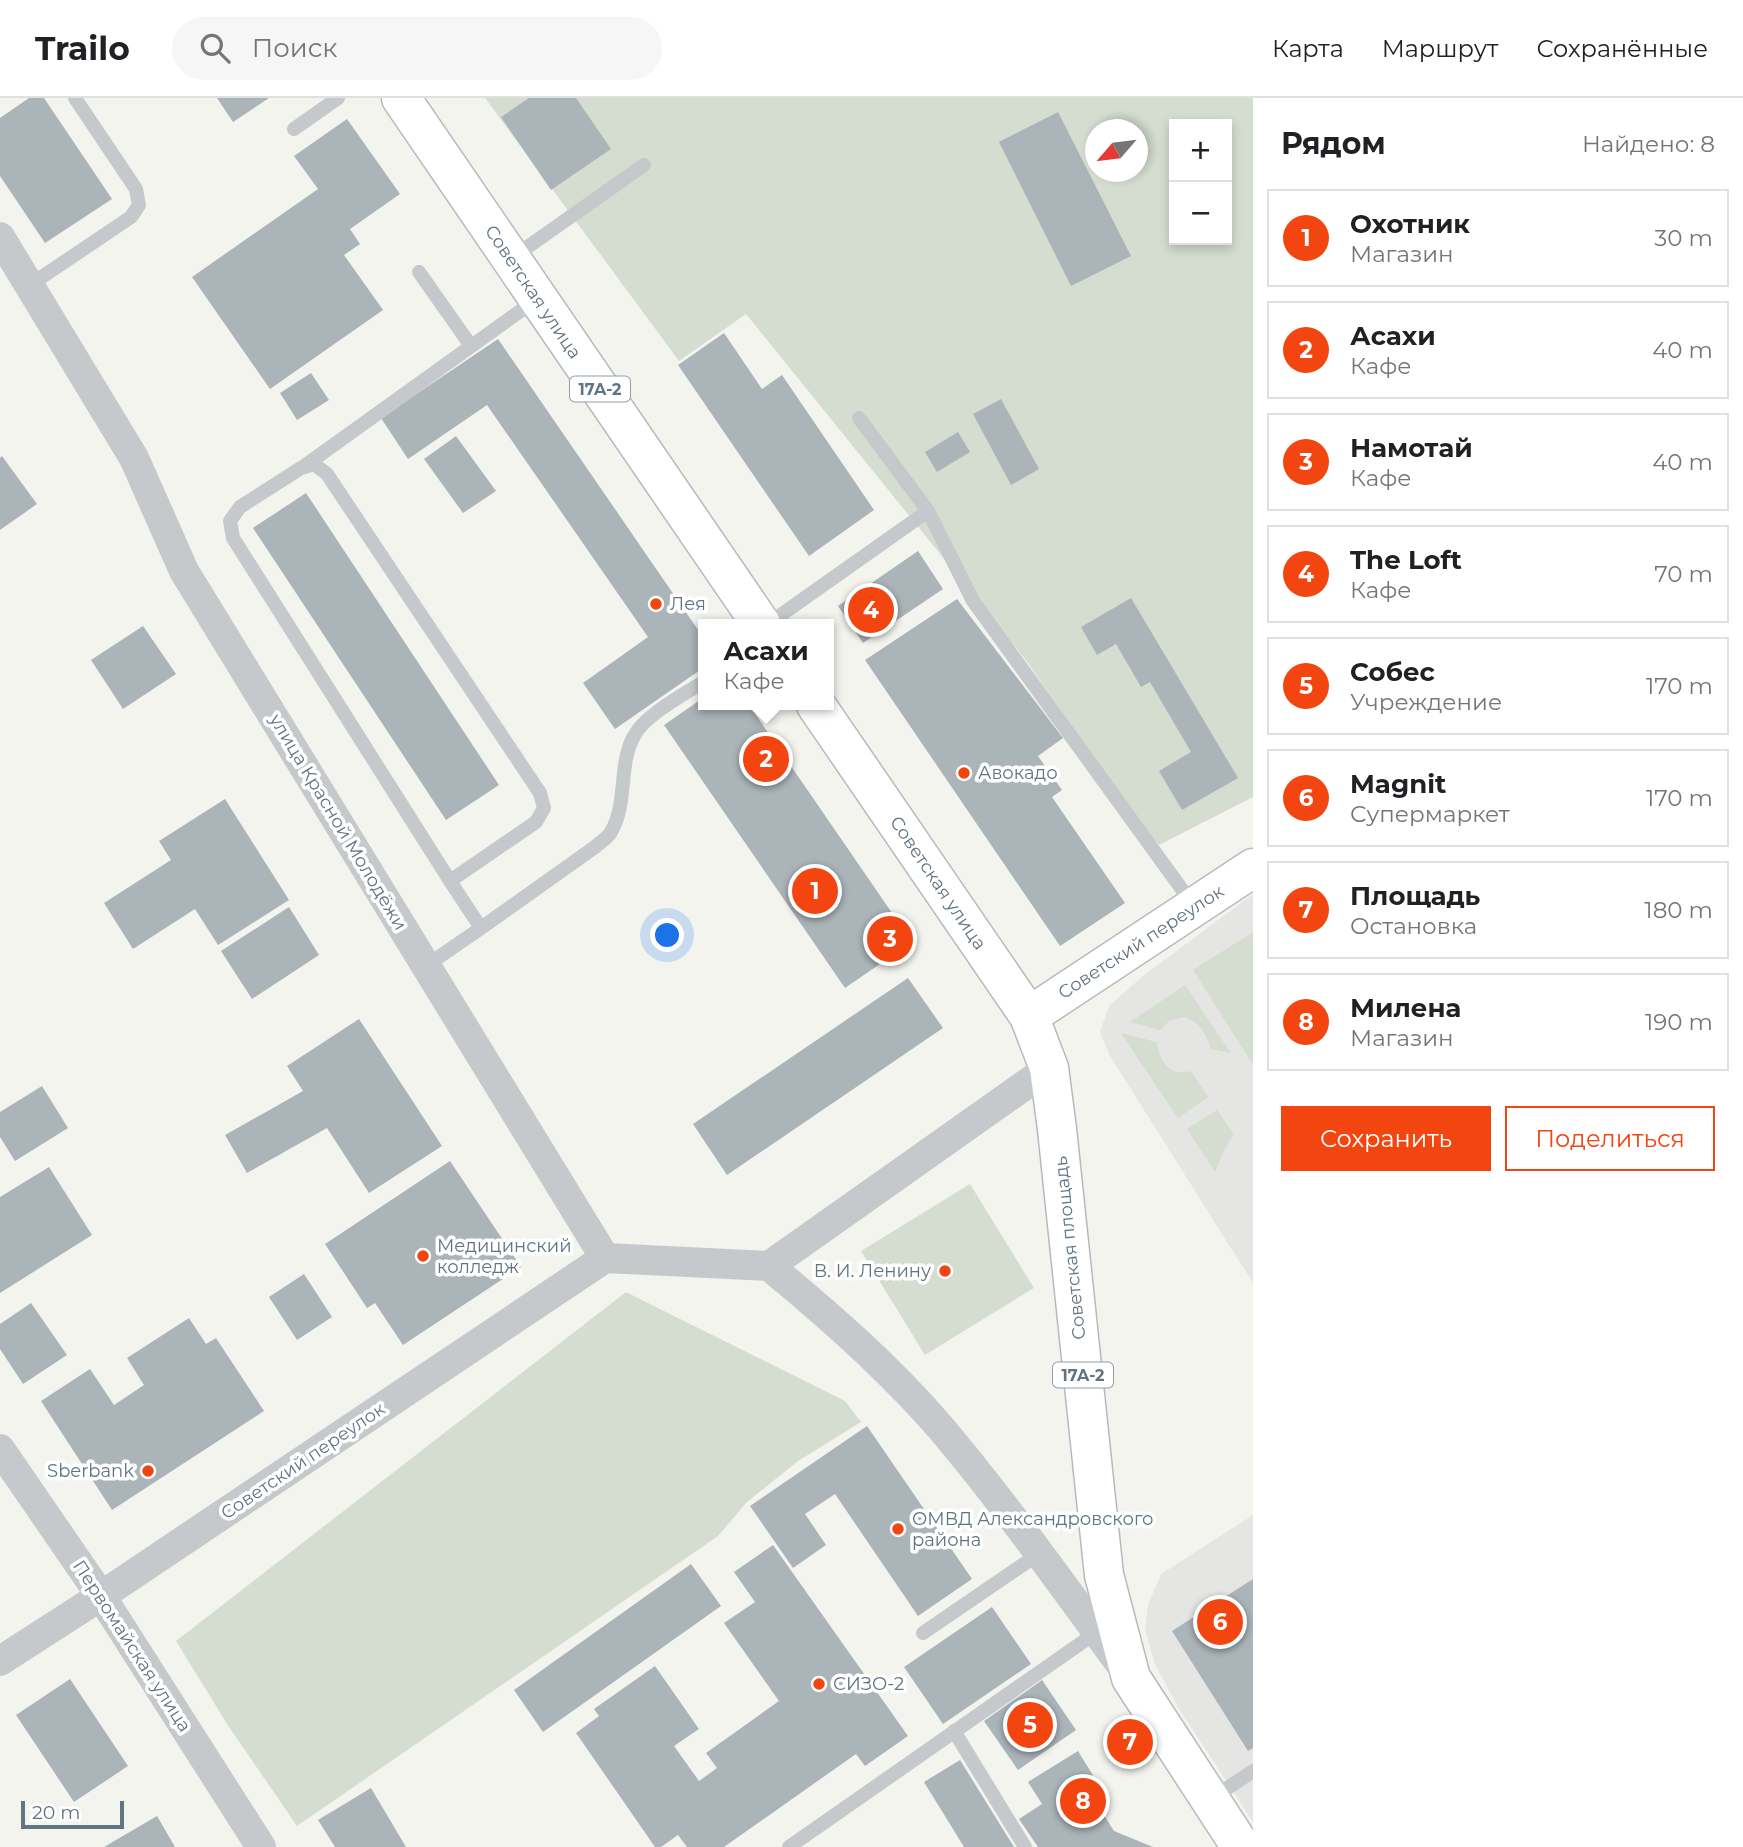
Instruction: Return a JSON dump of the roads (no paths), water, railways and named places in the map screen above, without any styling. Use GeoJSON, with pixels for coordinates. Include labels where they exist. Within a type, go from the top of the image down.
{"type":"FeatureCollection","features":[{"type":"Feature","properties":{"kind":"main road","name":"Советская улица"},"geometry":{"type":"LineString","coordinates":[[401,98],[758,619]]}},
{"type":"Feature","properties":{"kind":"main road","name":"Советская улица"},"geometry":{"type":"LineString","coordinates":[[819,710],[1029,1016],[1049,1068]]}},
{"type":"Feature","properties":{"kind":"main road","name":"Советский переулок"},"geometry":{"type":"LineString","coordinates":[[1029,1016],[1253,868]]}},
{"type":"Feature","properties":{"kind":"main road","name":"Советская площадь"},"geometry":{"type":"LineString","coordinates":[[1049,1068],[1104,1575],[1131,1678]]}},
{"type":"Feature","properties":{"kind":"main road","name":"17А-2"},"geometry":{"type":"LineString","coordinates":[[1131,1678],[1241,1847]]}},
{"type":"Feature","properties":{"kind":"street","name":"улица Красной Молодёжи"},"geometry":{"type":"LineString","coordinates":[[0,237],[134,458],[184,571],[605,1258]]}},
{"type":"Feature","properties":{"kind":"street"},"geometry":{"type":"LineString","coordinates":[[769,1266],[1049,1068]]}},
{"type":"Feature","properties":{"kind":"street"},"geometry":{"type":"LineString","coordinates":[[605,1258],[769,1266],[835,1320],[939,1426],[1040,1553],[1131,1678]]}},
{"type":"Feature","properties":{"kind":"street","name":"Советский переулок"},"geometry":{"type":"LineString","coordinates":[[0,1661],[102,1596],[605,1258]]}},
{"type":"Feature","properties":{"kind":"street","name":"Первомайская улица"},"geometry":{"type":"LineString","coordinates":[[0,1448],[102,1596],[261,1847]]}},
{"type":"Feature","properties":{"kind":"lane"},"geometry":{"type":"LineString","coordinates":[[30,285],[131,217],[139,205],[136,190],[75,98]]}},
{"type":"Feature","properties":{"kind":"lane"},"geometry":{"type":"LineString","coordinates":[[294,129],[338,98]]}},
{"type":"Feature","properties":{"kind":"lane"},"geometry":{"type":"LineString","coordinates":[[511,259],[644,165]]}},
{"type":"Feature","properties":{"kind":"lane"},"geometry":{"type":"LineString","coordinates":[[419,272],[471,346]]}},
{"type":"Feature","properties":{"kind":"lane"},"geometry":{"type":"LineString","coordinates":[[481,928],[233,538],[230,521],[240,507],[302,468],[538,299]]}},
{"type":"Feature","properties":{"kind":"lane"},"geometry":{"type":"LineString","coordinates":[[859,418],[928,511],[973,601],[1194,907]]}},
{"type":"Feature","properties":{"kind":"lane"},"geometry":{"type":"LineString","coordinates":[[302,468],[314,464],[327,474],[540,793],[544,808],[536,822],[450,881]]}},
{"type":"Feature","properties":{"kind":"lane"},"geometry":{"type":"LineString","coordinates":[[775,619],[928,511]]}},
{"type":"Feature","properties":{"kind":"lane"},"geometry":{"type":"LineString","coordinates":[[426,966],[611,833],[619,811],[628,749],[634,734],[649,719],[698,685]]}},
{"type":"Feature","properties":{"kind":"lane"},"geometry":{"type":"LineString","coordinates":[[923,1633],[1040,1553]]}},
{"type":"Feature","properties":{"kind":"lane"},"geometry":{"type":"LineString","coordinates":[[789,1847],[1097,1632]]}},
{"type":"Feature","properties":{"kind":"lane"},"geometry":{"type":"LineString","coordinates":[[954,1731],[1025,1847]]}},
{"type":"Feature","properties":{"kind":"lane"},"geometry":{"type":"LineString","coordinates":[[1210,1800],[1253,1771]]}},
{"type":"Feature","properties":{"kind":"place","name":"Лея"},"geometry":{"type":"Point","coordinates":[656,604]}},
{"type":"Feature","properties":{"kind":"place","name":"The Loft"},"geometry":{"type":"Point","coordinates":[871,610]}},
{"type":"Feature","properties":{"kind":"place","name":"Асахи"},"geometry":{"type":"Point","coordinates":[766,759]}},
{"type":"Feature","properties":{"kind":"place","name":"Авокадо"},"geometry":{"type":"Point","coordinates":[964,773]}},
{"type":"Feature","properties":{"kind":"place","name":"Охотник"},"geometry":{"type":"Point","coordinates":[815,891]}},
{"type":"Feature","properties":{"kind":"place","name":"Намотай"},"geometry":{"type":"Point","coordinates":[890,939]}},
{"type":"Feature","properties":{"kind":"place","name":"Медицинский колледж"},"geometry":{"type":"Point","coordinates":[423,1256]}},
{"type":"Feature","properties":{"kind":"place","name":"В. И. Ленину"},"geometry":{"type":"Point","coordinates":[945,1271]}},
{"type":"Feature","properties":{"kind":"place","name":"Sberbank"},"geometry":{"type":"Point","coordinates":[148,1471]}},
{"type":"Feature","properties":{"kind":"place","name":"ОМВД Александровского района"},"geometry":{"type":"Point","coordinates":[898,1529]}},
{"type":"Feature","properties":{"kind":"place","name":"Magnit"},"geometry":{"type":"Point","coordinates":[1220,1622]}},
{"type":"Feature","properties":{"kind":"place","name":"СИЗО-2"},"geometry":{"type":"Point","coordinates":[819,1684]}},
{"type":"Feature","properties":{"kind":"place","name":"Собес"},"geometry":{"type":"Point","coordinates":[1030,1725]}},
{"type":"Feature","properties":{"kind":"place","name":"Площадь"},"geometry":{"type":"Point","coordinates":[1130,1742]}},
{"type":"Feature","properties":{"kind":"place","name":"Милена"},"geometry":{"type":"Point","coordinates":[1083,1801]}}]}
